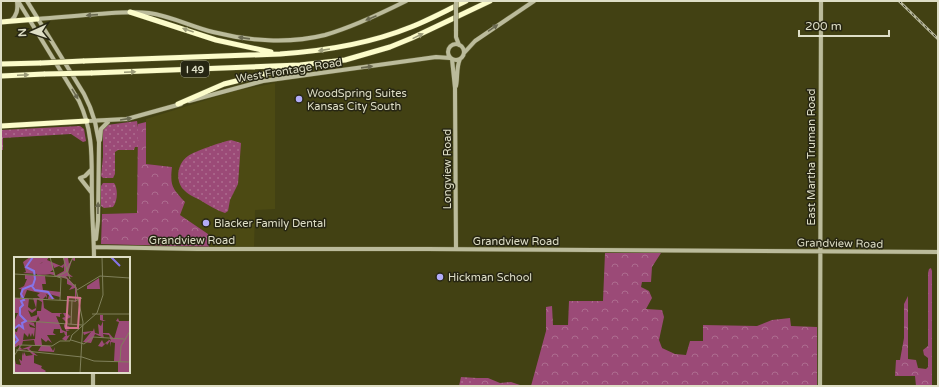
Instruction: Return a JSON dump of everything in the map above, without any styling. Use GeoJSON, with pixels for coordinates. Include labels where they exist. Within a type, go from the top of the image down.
{"type":"FeatureCollection","features":[{"type":"Feature","properties":{"kind":"highway","name":"I 49"},"geometry":{"type":"LineString","coordinates":[[2,64],[311,52],[341,47],[411,27],[466,1]]}},
{"type":"Feature","properties":{"kind":"highway","name":"I 49"},"geometry":{"type":"LineString","coordinates":[[1,76],[91,74],[300,65],[345,60],[390,47],[490,1]]}},
{"type":"Feature","properties":{"kind":"highway"},"geometry":{"type":"LineString","coordinates":[[130,12],[216,40],[280,54]]}},
{"type":"Feature","properties":{"kind":"highway"},"geometry":{"type":"LineString","coordinates":[[1,22],[37,19]]}},
{"type":"Feature","properties":{"kind":"highway"},"geometry":{"type":"LineString","coordinates":[[178,104],[224,84],[300,65]]}},
{"type":"Feature","properties":{"kind":"highway"},"geometry":{"type":"LineString","coordinates":[[3,125],[87,121]]}},
{"type":"Feature","properties":{"kind":"main road"},"geometry":{"type":"LineString","coordinates":[[18,1],[79,101],[87,121],[91,142],[94,257]]}},
{"type":"Feature","properties":{"kind":"main road"},"geometry":{"type":"LineString","coordinates":[[11,21],[17,12],[18,1]]}},
{"type":"Feature","properties":{"kind":"main road"},"geometry":{"type":"LineString","coordinates":[[27,1],[84,94],[95,122],[99,152]]}},
{"type":"Feature","properties":{"kind":"main road"},"geometry":{"type":"LineString","coordinates":[[37,19],[130,12],[161,16],[212,32],[231,36],[249,39],[283,40],[323,35],[374,16],[406,1]]}},
{"type":"Feature","properties":{"kind":"main road"},"geometry":{"type":"LineString","coordinates":[[456,1],[456,37],[454,45],[448,50],[451,58],[460,59],[475,41],[534,1]]}},
{"type":"Feature","properties":{"kind":"main road","name":"East Martha Truman Road"},"geometry":{"type":"LineString","coordinates":[[820,386],[821,1]]}},
{"type":"Feature","properties":{"kind":"main road"},"geometry":{"type":"LineString","coordinates":[[456,37],[459,45],[463,48],[464,53]]}},
{"type":"Feature","properties":{"kind":"main road"},"geometry":{"type":"LineString","coordinates":[[454,45],[459,45]]}},
{"type":"Feature","properties":{"kind":"main road","name":"West Frontage Road"},"geometry":{"type":"LineString","coordinates":[[87,121],[111,121],[141,116],[178,104],[263,81],[436,57],[451,58]]}},
{"type":"Feature","properties":{"kind":"main road","name":"Longview Road"},"geometry":{"type":"LineString","coordinates":[[451,58],[455,88],[456,249]]}},
{"type":"Feature","properties":{"kind":"main road","name":"Longview Road"},"geometry":{"type":"LineString","coordinates":[[455,88],[457,80],[457,67],[460,59]]}},
{"type":"Feature","properties":{"kind":"main road"},"geometry":{"type":"LineString","coordinates":[[94,247],[98,221],[99,152],[101,129],[106,122],[111,121]]}},
{"type":"Feature","properties":{"kind":"main road"},"geometry":{"type":"LineString","coordinates":[[92,167],[95,177],[99,182]]}},
{"type":"Feature","properties":{"kind":"main road"},"geometry":{"type":"LineString","coordinates":[[92,167],[85,176],[80,178],[86,183],[92,193]]}},
{"type":"Feature","properties":{"kind":"main road"},"geometry":{"type":"LineString","coordinates":[[92,180],[99,190]]}},
{"type":"Feature","properties":{"kind":"main road","name":"Grandview Road"},"geometry":{"type":"LineString","coordinates":[[94,247],[197,249],[938,252]]}},
{"type":"Feature","properties":{"kind":"main road"},"geometry":{"type":"LineString","coordinates":[[93,373],[93,386]]}},
{"type":"Feature","properties":{"kind":"shaded area"},"geometry":{"type":"Polygon","coordinates":[[[275,83],[275,209],[255,210],[254,248],[209,247],[208,234],[179,215],[185,202],[173,189],[171,179],[172,167],[146,164],[146,119],[235,91],[275,83]]]}},
{"type":"Feature","properties":{"kind":"shaded area"},"geometry":{"type":"Polygon","coordinates":[[[138,124],[137,213],[102,214],[103,130],[138,124]]]}},
{"type":"Feature","properties":{"kind":"green space"},"geometry":{"type":"Polygon","coordinates":[[[137,121],[139,134],[138,147],[135,147],[134,150],[118,150],[115,152],[115,174],[113,178],[103,178],[101,176],[103,129],[107,125],[137,121]]]}},
{"type":"Feature","properties":{"kind":"green space"},"geometry":{"type":"Polygon","coordinates":[[[146,122],[146,164],[172,167],[171,179],[173,186],[185,202],[180,215],[208,234],[209,247],[101,244],[102,214],[137,213],[138,124],[146,122]]]}},
{"type":"Feature","properties":{"kind":"green space"},"geometry":{"type":"Polygon","coordinates":[[[80,126],[84,129],[86,141],[83,142],[71,134],[3,138],[3,150],[1,150],[1,130],[80,126]]]}},
{"type":"Feature","properties":{"kind":"green space"},"geometry":{"type":"Polygon","coordinates":[[[231,140],[241,143],[238,184],[230,200],[228,211],[225,213],[186,192],[180,184],[178,175],[182,163],[191,154],[231,140]]]}},
{"type":"Feature","properties":{"kind":"green space"},"geometry":{"type":"Polygon","coordinates":[[[103,183],[114,183],[115,185],[117,198],[113,207],[104,208],[101,206],[101,186],[103,183]]]}},
{"type":"Feature","properties":{"kind":"green space"},"geometry":{"type":"Polygon","coordinates":[[[605,253],[661,253],[652,267],[651,282],[642,282],[641,287],[649,291],[652,298],[646,309],[662,310],[664,317],[659,340],[662,348],[675,354],[686,355],[690,341],[703,341],[703,325],[757,326],[772,320],[790,318],[791,326],[817,327],[817,386],[531,386],[546,331],[546,307],[552,306],[553,325],[568,325],[569,301],[603,301],[605,253]]]}},
{"type":"Feature","properties":{"kind":"green space"},"geometry":{"type":"Polygon","coordinates":[[[931,268],[932,386],[916,386],[915,376],[895,376],[896,360],[900,360],[904,338],[904,304],[908,296],[908,359],[916,360],[918,368],[926,369],[928,367],[928,358],[924,355],[923,350],[928,346],[928,273],[929,269],[931,268]]]}},
{"type":"Feature","properties":{"kind":"green space"},"geometry":{"type":"Polygon","coordinates":[[[461,377],[477,378],[477,386],[459,386],[461,377]]]}},
{"type":"Feature","properties":{"kind":"green space"},"geometry":{"type":"Polygon","coordinates":[[[477,378],[488,378],[500,383],[511,382],[523,386],[477,386],[477,378]]]}},
{"type":"Feature","properties":{"kind":"railway"},"geometry":{"type":"LineString","coordinates":[[899,1],[938,39]]}},
{"type":"Feature","properties":{"kind":"place","name":"WoodSpring Suites Kansas City South"},"geometry":{"type":"Point","coordinates":[299,99]}},
{"type":"Feature","properties":{"kind":"place","name":"Blacker Family Dental"},"geometry":{"type":"Point","coordinates":[206,223]}},
{"type":"Feature","properties":{"kind":"place","name":"Hickman School"},"geometry":{"type":"Point","coordinates":[440,277]}}]}
